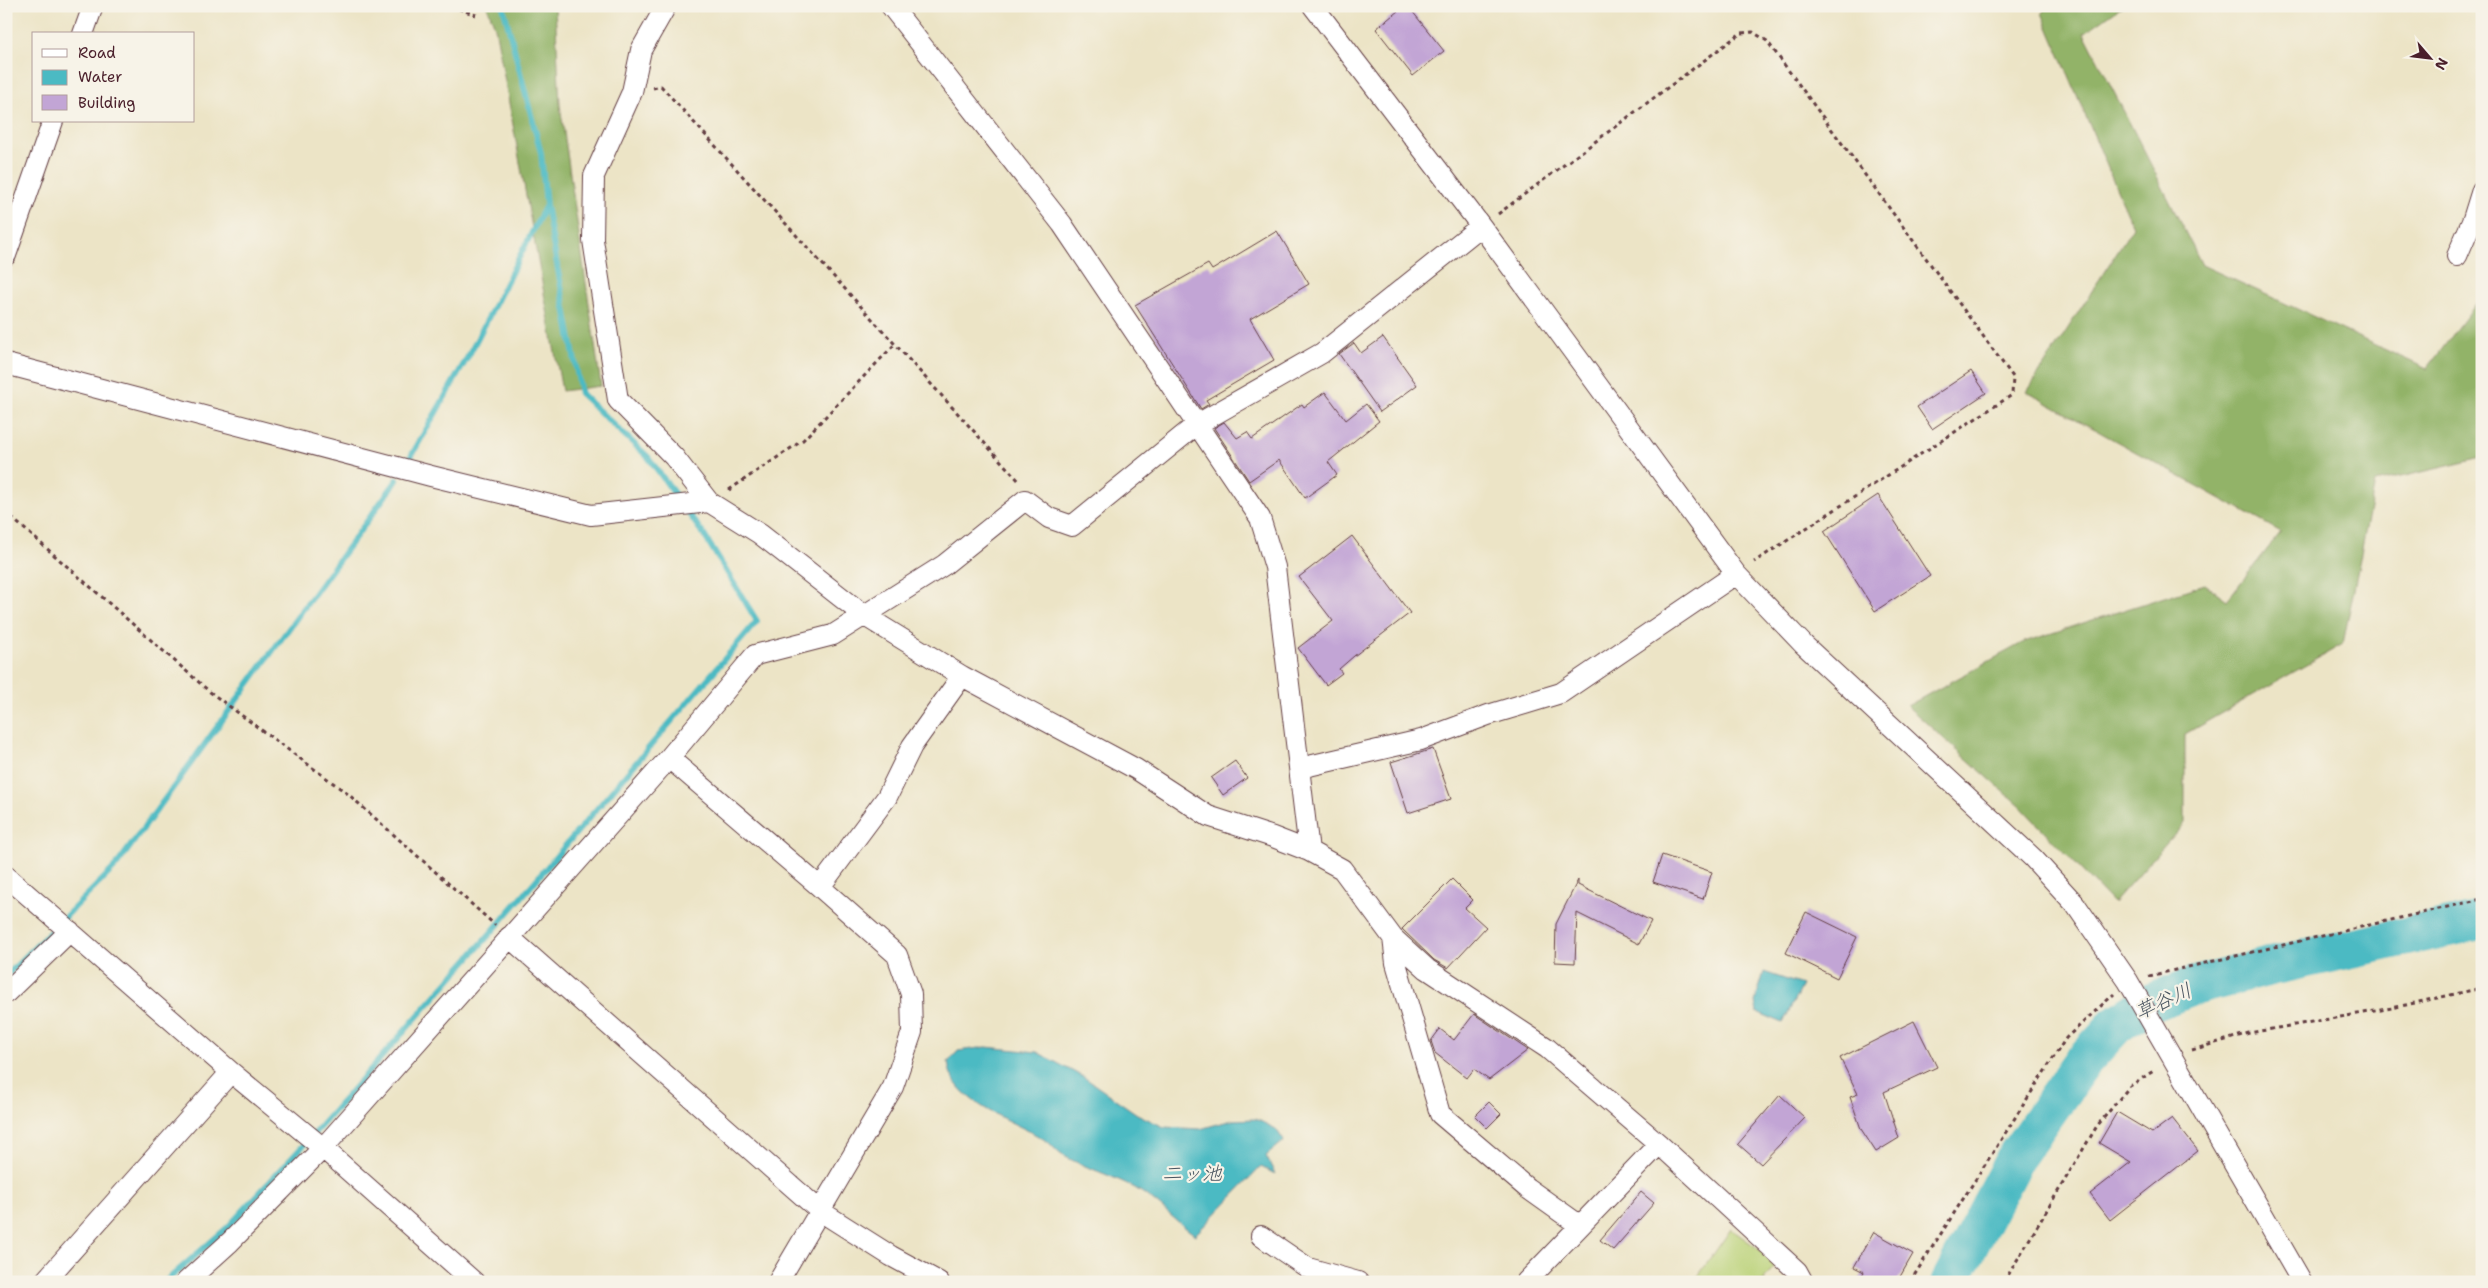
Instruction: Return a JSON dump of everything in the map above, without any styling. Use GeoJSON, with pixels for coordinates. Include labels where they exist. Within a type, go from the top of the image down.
{"type":"FeatureCollection","features":[{"type":"Feature","properties":{"kind":"street"},"geometry":{"type":"LineString","coordinates":[[84,32],[92,6]]}},
{"type":"Feature","properties":{"kind":"street"},"geometry":{"type":"LineString","coordinates":[[666,6],[641,50],[632,92],[594,176],[593,240],[618,400],[674,457],[709,502],[760,534],[865,616],[962,676],[1136,769],[1208,816],[1309,851],[1342,869],[1393,938],[1427,969],[1546,1048],[1658,1144],[1797,1271],[1803,1282]]}},
{"type":"Feature","properties":{"kind":"street"},"geometry":{"type":"LineString","coordinates":[[891,6],[1062,224],[1260,518],[1274,567],[1309,851]]}},
{"type":"Feature","properties":{"kind":"street"},"geometry":{"type":"LineString","coordinates":[[1313,6],[1481,226],[1736,574],[1804,645],[2033,858],[2075,904],[2128,981],[2302,1282]]}},
{"type":"Feature","properties":{"kind":"street"},"geometry":{"type":"LineString","coordinates":[[6,255],[53,122]]}},
{"type":"Feature","properties":{"kind":"street"},"geometry":{"type":"LineString","coordinates":[[2457,256],[2473,219],[2482,190]]}},
{"type":"Feature","properties":{"kind":"street"},"geometry":{"type":"LineString","coordinates":[[186,1282],[230,1242],[323,1148],[508,937],[669,758],[755,656],[834,635],[944,565],[1025,500],[1049,518],[1072,526],[1196,425],[1322,353],[1481,226]]}},
{"type":"Feature","properties":{"kind":"street"},"geometry":{"type":"LineString","coordinates":[[6,364],[431,476],[591,515],[709,502]]}},
{"type":"Feature","properties":{"kind":"street"},"geometry":{"type":"LineString","coordinates":[[1300,768],[1421,740],[1488,715],[1561,693],[1736,574]]}},
{"type":"Feature","properties":{"kind":"street"},"geometry":{"type":"LineString","coordinates":[[820,886],[887,797],[912,746],[962,676]]}},
{"type":"Feature","properties":{"kind":"street"},"geometry":{"type":"LineString","coordinates":[[669,758],[820,886],[897,955],[911,994],[912,1032],[894,1088],[778,1282]]}},
{"type":"Feature","properties":{"kind":"street"},"geometry":{"type":"LineString","coordinates":[[6,876],[231,1072],[323,1148],[474,1282]]}},
{"type":"Feature","properties":{"kind":"street"},"geometry":{"type":"LineString","coordinates":[[6,993],[70,931]]}},
{"type":"Feature","properties":{"kind":"street"},"geometry":{"type":"LineString","coordinates":[[508,937],[820,1211],[891,1256],[939,1282]]}},
{"type":"Feature","properties":{"kind":"street"},"geometry":{"type":"LineString","coordinates":[[1393,938],[1396,963],[1440,1114],[1527,1188],[1579,1225]]}},
{"type":"Feature","properties":{"kind":"street"},"geometry":{"type":"LineString","coordinates":[[44,1282],[231,1072]]}},
{"type":"Feature","properties":{"kind":"street"},"geometry":{"type":"LineString","coordinates":[[1526,1282],[1658,1144]]}},
{"type":"Feature","properties":{"kind":"street"},"geometry":{"type":"LineString","coordinates":[[1261,1236],[1308,1268],[1358,1282]]}},
{"type":"Feature","properties":{"kind":"path"},"geometry":{"type":"LineString","coordinates":[[451,6],[476,15],[474,6]]}},
{"type":"Feature","properties":{"kind":"path"},"geometry":{"type":"LineString","coordinates":[[1481,226],[1741,33],[1753,32],[1767,41],[2013,377],[2012,395],[1736,574]]}},
{"type":"Feature","properties":{"kind":"path"},"geometry":{"type":"LineString","coordinates":[[632,92],[661,86],[1023,486],[1025,500]]}},
{"type":"Feature","properties":{"kind":"path"},"geometry":{"type":"LineString","coordinates":[[709,502],[803,440],[895,344]]}},
{"type":"Feature","properties":{"kind":"path"},"geometry":{"type":"LineString","coordinates":[[6,502],[12,518],[210,692],[348,794],[508,937]]}},
{"type":"Feature","properties":{"kind":"path"},"geometry":{"type":"LineString","coordinates":[[1910,1282],[2066,1038],[2128,981],[2482,899]]}},
{"type":"Feature","properties":{"kind":"path"},"geometry":{"type":"LineString","coordinates":[[2004,1282],[2097,1126],[2130,1086],[2172,1059],[2203,1046],[2249,1033],[2392,1008],[2482,988]]}},
{"type":"Feature","properties":{"kind":"green space"},"geometry":{"type":"Polygon","coordinates":[[[487,6],[555,6],[560,105],[601,386],[562,391],[495,27],[487,6]]]}},
{"type":"Feature","properties":{"kind":"green space"},"geometry":{"type":"Polygon","coordinates":[[[2047,6],[2122,6],[2084,33],[2202,265],[2427,369],[2482,296],[2482,458],[2375,483],[2343,644],[2185,734],[2185,823],[2113,903],[2020,806],[1907,706],[2024,642],[2205,584],[2227,600],[2281,532],[2027,392],[2133,227],[2042,13],[2047,6]]]}},
{"type":"Feature","properties":{"kind":"green space"},"geometry":{"type":"Polygon","coordinates":[[[1731,1229],[1778,1263],[1764,1280],[1766,1282],[1694,1282],[1731,1229]]]}},
{"type":"Feature","properties":{"kind":"water"},"geometry":{"type":"Polygon","coordinates":[[[1764,972],[1802,985],[1783,1023],[1757,1012],[1755,1002],[1764,972]]]}},
{"type":"Feature","properties":{"kind":"water","name":"二ッ池"},"geometry":{"type":"Polygon","coordinates":[[[986,1047],[1037,1052],[1085,1078],[1137,1114],[1164,1127],[1200,1129],[1232,1120],[1256,1119],[1276,1129],[1284,1141],[1266,1156],[1275,1174],[1261,1167],[1195,1235],[1135,1188],[1062,1155],[1048,1142],[973,1100],[952,1077],[948,1062],[958,1051],[986,1047]]]}},
{"type":"Feature","properties":{"kind":"building"},"geometry":{"type":"Polygon","coordinates":[[[1404,6],[1408,6],[1444,51],[1413,76],[1376,29],[1404,6]]]}},
{"type":"Feature","properties":{"kind":"building"},"geometry":{"type":"Polygon","coordinates":[[[1277,231],[1309,284],[1250,319],[1274,360],[1206,400],[1209,404],[1201,409],[1135,305],[1208,264],[1212,270],[1277,231]]]}},
{"type":"Feature","properties":{"kind":"building"},"geometry":{"type":"Polygon","coordinates":[[[1383,337],[1417,385],[1380,412],[1339,354],[1354,343],[1361,353],[1383,337]]]}},
{"type":"Feature","properties":{"kind":"building"},"geometry":{"type":"Polygon","coordinates":[[[1971,371],[1986,393],[1932,429],[1917,407],[1971,371]]]}},
{"type":"Feature","properties":{"kind":"building"},"geometry":{"type":"Polygon","coordinates":[[[1325,392],[1346,420],[1366,404],[1379,421],[1328,462],[1337,475],[1305,498],[1279,460],[1249,481],[1214,428],[1224,422],[1237,438],[1247,432],[1252,439],[1302,404],[1304,407],[1325,392]]]}},
{"type":"Feature","properties":{"kind":"building"},"geometry":{"type":"Polygon","coordinates":[[[1878,495],[1930,576],[1875,611],[1824,531],[1878,495]]]}},
{"type":"Feature","properties":{"kind":"building"},"geometry":{"type":"Polygon","coordinates":[[[1352,536],[1410,613],[1354,656],[1339,669],[1342,673],[1326,685],[1298,648],[1333,621],[1299,577],[1352,536]]]}},
{"type":"Feature","properties":{"kind":"building"},"geometry":{"type":"Polygon","coordinates":[[[1433,749],[1451,799],[1408,813],[1391,762],[1433,749]]]}},
{"type":"Feature","properties":{"kind":"building"},"geometry":{"type":"Polygon","coordinates":[[[1235,761],[1247,778],[1223,795],[1211,778],[1235,761]]]}},
{"type":"Feature","properties":{"kind":"building"},"geometry":{"type":"Polygon","coordinates":[[[1662,855],[1712,872],[1703,899],[1653,882],[1662,855]]]}},
{"type":"Feature","properties":{"kind":"building"},"geometry":{"type":"Polygon","coordinates":[[[1452,879],[1473,900],[1465,908],[1486,927],[1448,968],[1434,960],[1402,929],[1452,879]]]}},
{"type":"Feature","properties":{"kind":"building"},"geometry":{"type":"Polygon","coordinates":[[[1578,880],[1578,885],[1651,921],[1639,944],[1577,913],[1575,963],[1555,962],[1556,924],[1578,880]]]}},
{"type":"Feature","properties":{"kind":"building"},"geometry":{"type":"Polygon","coordinates":[[[1806,912],[1857,937],[1837,978],[1786,953],[1806,912]]]}},
{"type":"Feature","properties":{"kind":"building"},"geometry":{"type":"Polygon","coordinates":[[[1474,1014],[1528,1050],[1489,1080],[1474,1069],[1467,1078],[1435,1053],[1431,1041],[1440,1029],[1454,1040],[1474,1014]]]}},
{"type":"Feature","properties":{"kind":"building"},"geometry":{"type":"Polygon","coordinates":[[[1914,1021],[1937,1067],[1884,1092],[1899,1138],[1876,1152],[1861,1129],[1850,1097],[1858,1094],[1840,1058],[1914,1021]]]}},
{"type":"Feature","properties":{"kind":"building"},"geometry":{"type":"Polygon","coordinates":[[[1780,1095],[1805,1118],[1761,1164],[1738,1144],[1780,1095]]]}},
{"type":"Feature","properties":{"kind":"building"},"geometry":{"type":"Polygon","coordinates":[[[1489,1102],[1501,1114],[1487,1128],[1475,1116],[1489,1102]]]}},
{"type":"Feature","properties":{"kind":"building"},"geometry":{"type":"Polygon","coordinates":[[[2117,1112],[2152,1133],[2172,1118],[2198,1151],[2110,1220],[2090,1194],[2131,1162],[2099,1143],[2117,1112]]]}},
{"type":"Feature","properties":{"kind":"building"},"geometry":{"type":"Polygon","coordinates":[[[1641,1192],[1654,1203],[1613,1250],[1600,1240],[1641,1192]]]}},
{"type":"Feature","properties":{"kind":"building"},"geometry":{"type":"Polygon","coordinates":[[[1874,1232],[1913,1254],[1897,1282],[1858,1282],[1864,1272],[1854,1267],[1874,1232]]]}},
{"type":"Feature","properties":{"kind":"waterway"},"geometry":{"type":"LineString","coordinates":[[165,1282],[228,1227],[303,1146],[490,934],[757,621],[704,535],[648,457],[581,394],[546,205],[541,153],[503,6]]}},
{"type":"Feature","properties":{"kind":"waterway"},"geometry":{"type":"LineString","coordinates":[[410,458],[470,353],[546,205]]}},
{"type":"Feature","properties":{"kind":"waterway"},"geometry":{"type":"LineString","coordinates":[[6,976],[116,866],[397,480]]}},
{"type":"Feature","properties":{"kind":"waterway","name":"草谷川"},"geometry":{"type":"LineString","coordinates":[[1950,1282],[2015,1158],[2083,1061],[2116,1025],[2148,1004],[2194,986],[2272,966],[2482,920]]}}]}
